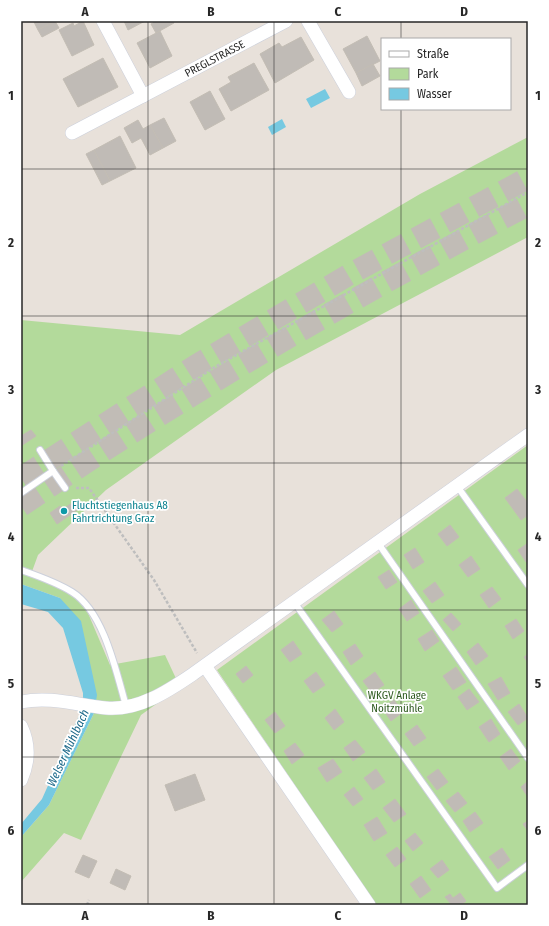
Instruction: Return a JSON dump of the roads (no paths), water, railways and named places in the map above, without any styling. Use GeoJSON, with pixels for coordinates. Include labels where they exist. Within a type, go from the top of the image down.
{"type":"FeatureCollection","features":[{"type":"Feature","properties":{"kind":"street"},"geometry":{"type":"LineString","coordinates":[[103,21],[142,96]]}},
{"type":"Feature","properties":{"kind":"street","name":"PREGLSTRASSE"},"geometry":{"type":"LineString","coordinates":[[72,133],[286,21]]}},
{"type":"Feature","properties":{"kind":"street"},"geometry":{"type":"LineString","coordinates":[[308,21],[348,92]]}},
{"type":"Feature","properties":{"kind":"street"},"geometry":{"type":"LineString","coordinates":[[21,702],[36,699],[50,699],[107,708],[126,706],[148,701],[174,687],[205,666],[528,435]]}},
{"type":"Feature","properties":{"kind":"street"},"geometry":{"type":"LineString","coordinates":[[205,666],[368,905]]}},
{"type":"Feature","properties":{"kind":"street"},"geometry":{"type":"LineString","coordinates":[[21,726],[27,738],[27,767],[21,780]]}},
{"type":"Feature","properties":{"kind":"lane"},"geometry":{"type":"LineString","coordinates":[[40,450],[65,488]]}},
{"type":"Feature","properties":{"kind":"lane"},"geometry":{"type":"LineString","coordinates":[[21,493],[53,471]]}},
{"type":"Feature","properties":{"kind":"lane"},"geometry":{"type":"LineString","coordinates":[[457,486],[528,585]]}},
{"type":"Feature","properties":{"kind":"lane"},"geometry":{"type":"LineString","coordinates":[[378,543],[528,758]]}},
{"type":"Feature","properties":{"kind":"lane"},"geometry":{"type":"LineString","coordinates":[[21,570],[47,579],[73,592],[96,616],[112,657],[126,706]]}},
{"type":"Feature","properties":{"kind":"lane"},"geometry":{"type":"LineString","coordinates":[[294,602],[497,888],[528,865]]}},
{"type":"Feature","properties":{"kind":"water"},"geometry":{"type":"Polygon","coordinates":[[[325,89],[330,98],[311,108],[306,99],[325,89]]]}},
{"type":"Feature","properties":{"kind":"water"},"geometry":{"type":"Polygon","coordinates":[[[282,119],[286,127],[272,135],[268,127],[282,119]]]}},
{"type":"Feature","properties":{"kind":"water","name":"Welser Mühlbach"},"geometry":{"type":"Polygon","coordinates":[[[21,584],[60,598],[81,621],[97,695],[94,713],[49,805],[21,837],[21,824],[42,799],[83,707],[83,693],[63,628],[48,612],[21,604],[21,584]]]}},
{"type":"Feature","properties":{"kind":"tunnel"},"geometry":{"type":"LineString","coordinates":[[21,478],[195,366],[350,274],[528,178]]}},
{"type":"Feature","properties":{"kind":"tunnel"},"geometry":{"type":"LineString","coordinates":[[21,506],[144,425],[270,348],[398,275],[528,205]]}},
{"type":"Feature","properties":{"kind":"place","name":"Fluchtstiegenhaus A8 Fahrtrichtung Graz"},"geometry":{"type":"Point","coordinates":[64,511]}},
{"type":"Feature","properties":{"kind":"park label","name":"WKGV Anlage Noitzmühle"},"geometry":{"type":"Point","coordinates":[397,701]}}]}
